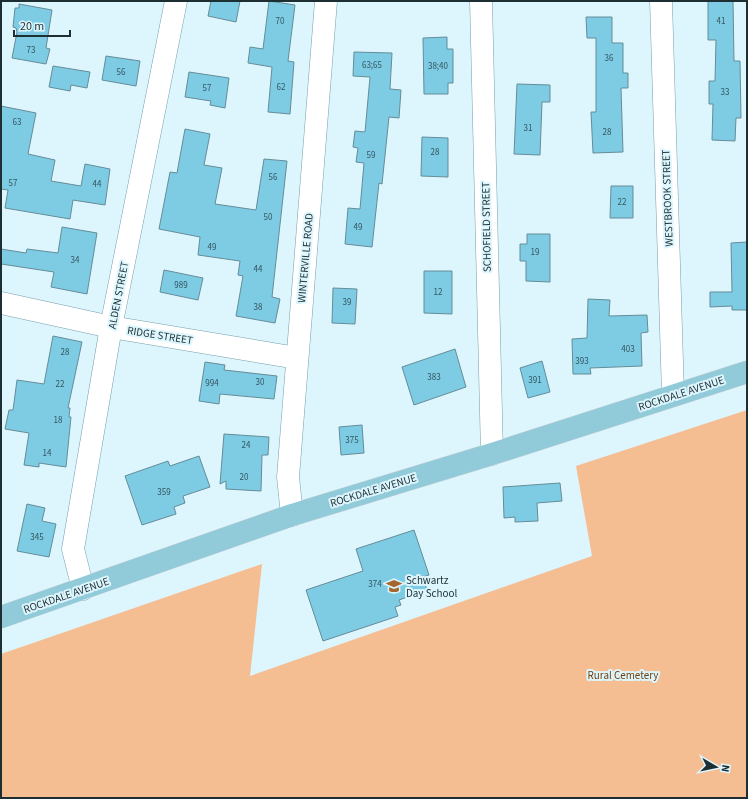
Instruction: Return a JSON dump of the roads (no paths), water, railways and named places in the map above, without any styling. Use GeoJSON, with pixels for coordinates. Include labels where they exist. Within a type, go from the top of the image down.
{"type":"FeatureCollection","features":[{"type":"Feature","properties":{"kind":"main road","name":"ROCKDALE AVENUE"},"geometry":{"type":"LineString","coordinates":[[1,617],[292,515],[492,454],[747,372]]}},
{"type":"Feature","properties":{"kind":"street","name":"ALDEN STREET"},"geometry":{"type":"LineString","coordinates":[[83,589],[73,549],[111,328],[176,1]]}},
{"type":"Feature","properties":{"kind":"street","name":"WINTERVILLE ROAD"},"geometry":{"type":"LineString","coordinates":[[292,515],[288,477],[296,358],[326,1]]}},
{"type":"Feature","properties":{"kind":"street","name":"SCHOFIELD STREET"},"geometry":{"type":"LineString","coordinates":[[481,1],[492,454]]}},
{"type":"Feature","properties":{"kind":"street","name":"WESTBROOK STREET"},"geometry":{"type":"LineString","coordinates":[[661,1],[673,395]]}},
{"type":"Feature","properties":{"kind":"street","name":"RIDGE STREET"},"geometry":{"type":"LineString","coordinates":[[1,303],[111,328],[296,358]]}},
{"type":"Feature","properties":{"kind":"place","name":"Schwartz Day School"},"geometry":{"type":"Point","coordinates":[394,586]}},
{"type":"Feature","properties":{"kind":"park label","name":"Rural Cemetery"},"geometry":{"type":"Point","coordinates":[623,675]}}]}
